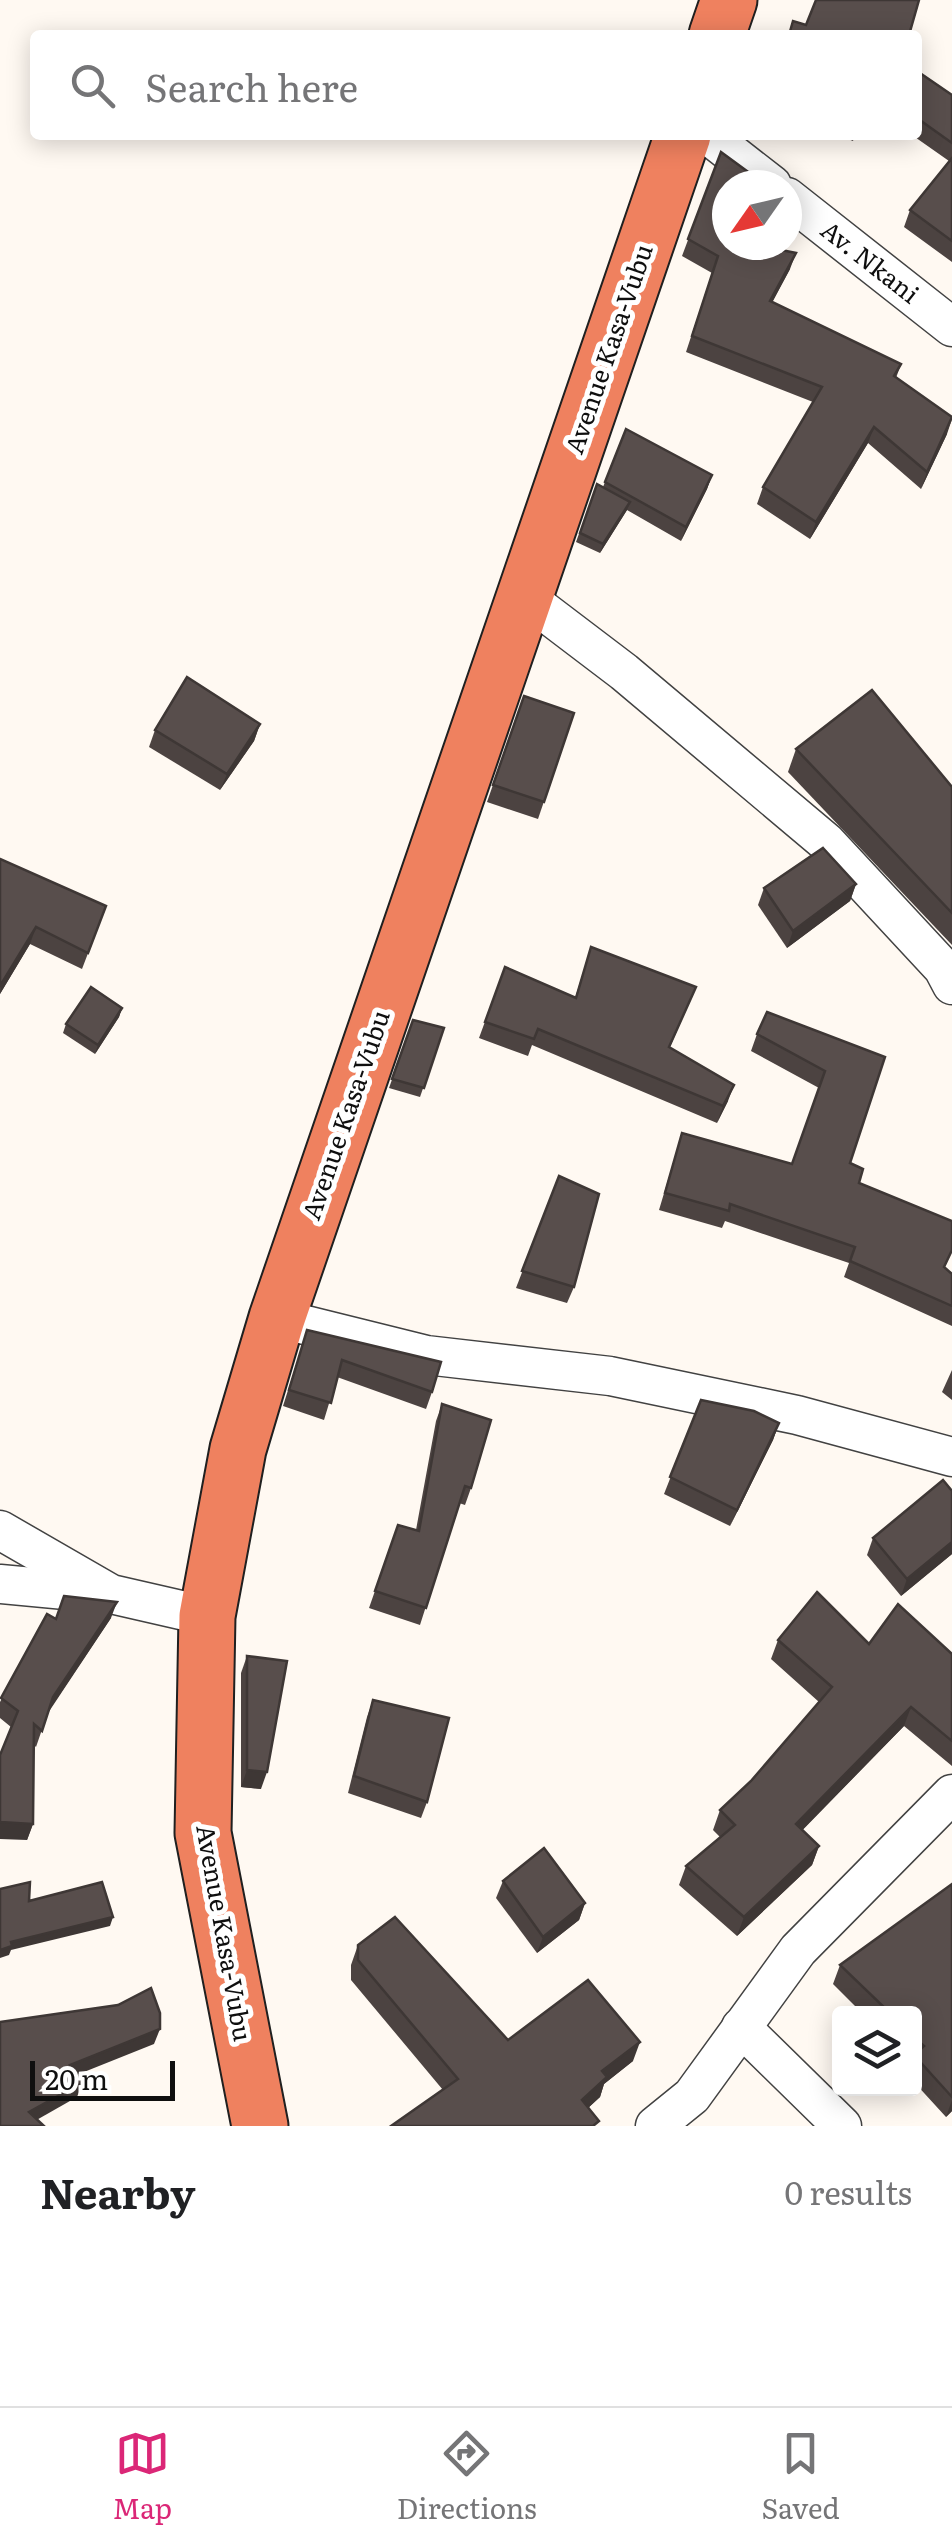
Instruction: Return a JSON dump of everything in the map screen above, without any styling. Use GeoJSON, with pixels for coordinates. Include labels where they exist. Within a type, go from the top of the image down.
{"type":"FeatureCollection","features":[{"type":"Feature","properties":{"kind":"highway"},"geometry":{"type":"LineString","coordinates":[[719,30],[729,0]]}},
{"type":"Feature","properties":{"kind":"highway","name":"Avenue Kasa-Vubu"},"geometry":{"type":"LineString","coordinates":[[260,2126],[203,1833],[206,1616],[238,1448],[278,1318],[681,140]]}},
{"type":"Feature","properties":{"kind":"street"},"geometry":{"type":"LineString","coordinates":[[714,140],[753,170]]}},
{"type":"Feature","properties":{"kind":"street","name":"Av. Nkani"},"geometry":{"type":"LineString","coordinates":[[802,209],[952,327]]}},
{"type":"Feature","properties":{"kind":"street"},"geometry":{"type":"LineString","coordinates":[[524,596],[624,672],[826,842],[943,968],[952,986]]}},
{"type":"Feature","properties":{"kind":"street"},"geometry":{"type":"LineString","coordinates":[[278,1318],[426,1355],[610,1376],[779,1411],[952,1457]]}},
{"type":"Feature","properties":{"kind":"street"},"geometry":{"type":"LineString","coordinates":[[0,1530],[111,1594]]}},
{"type":"Feature","properties":{"kind":"street"},"geometry":{"type":"LineString","coordinates":[[0,1584],[111,1594],[206,1616]]}},
{"type":"Feature","properties":{"kind":"street"},"geometry":{"type":"LineString","coordinates":[[656,2126],[692,2096],[798,1950],[952,1794]]}},
{"type":"Feature","properties":{"kind":"street"},"geometry":{"type":"LineString","coordinates":[[741,2027],[842,2126]]}},
{"type":"Feature","properties":{"kind":"building"},"geometry":{"type":"Polygon","coordinates":[[[816,0],[919,0],[910,30],[790,30],[793,21],[806,25],[816,0]]]}},
{"type":"Feature","properties":{"kind":"building"},"geometry":{"type":"Polygon","coordinates":[[[922,74],[952,95],[952,143],[922,122],[922,74]]]}},
{"type":"Feature","properties":{"kind":"building"},"geometry":{"type":"Polygon","coordinates":[[[721,152],[746,170],[714,170],[721,152]]]}},
{"type":"Feature","properties":{"kind":"building"},"geometry":{"type":"Polygon","coordinates":[[[952,158],[952,241],[910,210],[952,158]]]}},
{"type":"Feature","properties":{"kind":"building"},"geometry":{"type":"Polygon","coordinates":[[[712,176],[712,253],[688,239],[712,176]]]}},
{"type":"Feature","properties":{"kind":"building"},"geometry":{"type":"Polygon","coordinates":[[[717,260],[792,260],[770,301],[901,364],[894,376],[952,417],[927,472],[874,427],[816,522],[763,487],[822,387],[692,336],[717,260]]]}},
{"type":"Feature","properties":{"kind":"building"},"geometry":{"type":"Polygon","coordinates":[[[626,429],[712,475],[686,527],[605,482],[626,429]]]}},
{"type":"Feature","properties":{"kind":"building"},"geometry":{"type":"Polygon","coordinates":[[[597,484],[630,502],[603,544],[580,533],[597,484]]]}},
{"type":"Feature","properties":{"kind":"building"},"geometry":{"type":"Polygon","coordinates":[[[187,677],[260,724],[227,774],[155,730],[187,677]]]}},
{"type":"Feature","properties":{"kind":"building"},"geometry":{"type":"Polygon","coordinates":[[[872,690],[952,787],[952,913],[796,749],[872,690]]]}},
{"type":"Feature","properties":{"kind":"building"},"geometry":{"type":"Polygon","coordinates":[[[524,696],[574,713],[544,802],[493,785],[524,696]]]}},
{"type":"Feature","properties":{"kind":"building"},"geometry":{"type":"Polygon","coordinates":[[[823,848],[856,884],[793,931],[764,888],[823,848]]]}},
{"type":"Feature","properties":{"kind":"building"},"geometry":{"type":"Polygon","coordinates":[[[0,859],[106,906],[88,953],[36,927],[0,986],[0,859]]]}},
{"type":"Feature","properties":{"kind":"building"},"geometry":{"type":"Polygon","coordinates":[[[591,947],[696,987],[669,1047],[734,1085],[723,1106],[538,1029],[534,1039],[485,1022],[505,967],[576,998],[591,947]]]}},
{"type":"Feature","properties":{"kind":"building"},"geometry":{"type":"Polygon","coordinates":[[[91,987],[122,1008],[98,1045],[66,1024],[91,987]]]}},
{"type":"Feature","properties":{"kind":"building"},"geometry":{"type":"Polygon","coordinates":[[[767,1012],[885,1057],[850,1163],[863,1169],[859,1183],[952,1221],[952,1250],[944,1267],[952,1274],[952,1306],[850,1261],[855,1247],[730,1204],[729,1211],[665,1193],[682,1133],[792,1164],[825,1071],[757,1034],[767,1012]]]}},
{"type":"Feature","properties":{"kind":"building"},"geometry":{"type":"Polygon","coordinates":[[[413,1020],[444,1028],[424,1088],[392,1079],[413,1020]]]}},
{"type":"Feature","properties":{"kind":"building"},"geometry":{"type":"Polygon","coordinates":[[[559,1176],[599,1194],[574,1287],[522,1271],[559,1176]]]}},
{"type":"Feature","properties":{"kind":"building"},"geometry":{"type":"Polygon","coordinates":[[[307,1330],[441,1362],[432,1392],[342,1360],[331,1403],[289,1390],[307,1330]]]}},
{"type":"Feature","properties":{"kind":"building"},"geometry":{"type":"Polygon","coordinates":[[[701,1400],[754,1411],[779,1423],[737,1510],[670,1477],[701,1400]]]}},
{"type":"Feature","properties":{"kind":"building"},"geometry":{"type":"Polygon","coordinates":[[[442,1404],[491,1420],[471,1488],[465,1486],[426,1608],[375,1591],[398,1525],[419,1531],[442,1404]]]}},
{"type":"Feature","properties":{"kind":"building"},"geometry":{"type":"Polygon","coordinates":[[[943,1480],[952,1491],[952,1542],[907,1579],[873,1538],[943,1480]]]}},
{"type":"Feature","properties":{"kind":"building"},"geometry":{"type":"Polygon","coordinates":[[[817,1592],[869,1644],[898,1604],[952,1654],[952,1741],[911,1707],[796,1824],[819,1846],[744,1917],[686,1866],[735,1825],[720,1810],[751,1781],[832,1687],[778,1640],[817,1592]]]}},
{"type":"Feature","properties":{"kind":"building"},"geometry":{"type":"Polygon","coordinates":[[[64,1596],[117,1602],[53,1697],[42,1731],[34,1724],[33,1824],[0,1822],[0,1755],[18,1711],[1,1698],[47,1614],[56,1619],[64,1596]]]}},
{"type":"Feature","properties":{"kind":"building"},"geometry":{"type":"Polygon","coordinates":[[[247,1656],[287,1661],[267,1772],[247,1770],[247,1656]]]}},
{"type":"Feature","properties":{"kind":"building"},"geometry":{"type":"Polygon","coordinates":[[[373,1700],[449,1718],[427,1802],[354,1776],[373,1700]]]}},
{"type":"Feature","properties":{"kind":"building"},"geometry":{"type":"Polygon","coordinates":[[[544,1848],[585,1903],[543,1937],[503,1881],[544,1848]]]}},
{"type":"Feature","properties":{"kind":"building"},"geometry":{"type":"Polygon","coordinates":[[[30,1882],[29,1901],[102,1882],[113,1917],[11,1942],[12,1946],[0,1950],[0,1889],[30,1882]]]}},
{"type":"Feature","properties":{"kind":"building"},"geometry":{"type":"Polygon","coordinates":[[[952,1884],[952,2097],[922,2064],[922,2006],[883,2006],[840,1965],[952,1884]]]}},
{"type":"Feature","properties":{"kind":"building"},"geometry":{"type":"Polygon","coordinates":[[[395,1917],[508,2040],[588,1980],[640,2042],[602,2071],[607,2077],[582,2100],[599,2121],[593,2126],[391,2126],[458,2079],[358,1960],[358,1945],[395,1917]]]}},
{"type":"Feature","properties":{"kind":"building"},"geometry":{"type":"Polygon","coordinates":[[[151,1988],[160,2013],[160,2029],[70,2065],[83,2082],[29,2112],[44,2126],[0,2126],[0,2022],[118,2005],[151,1988]]]}}]}
